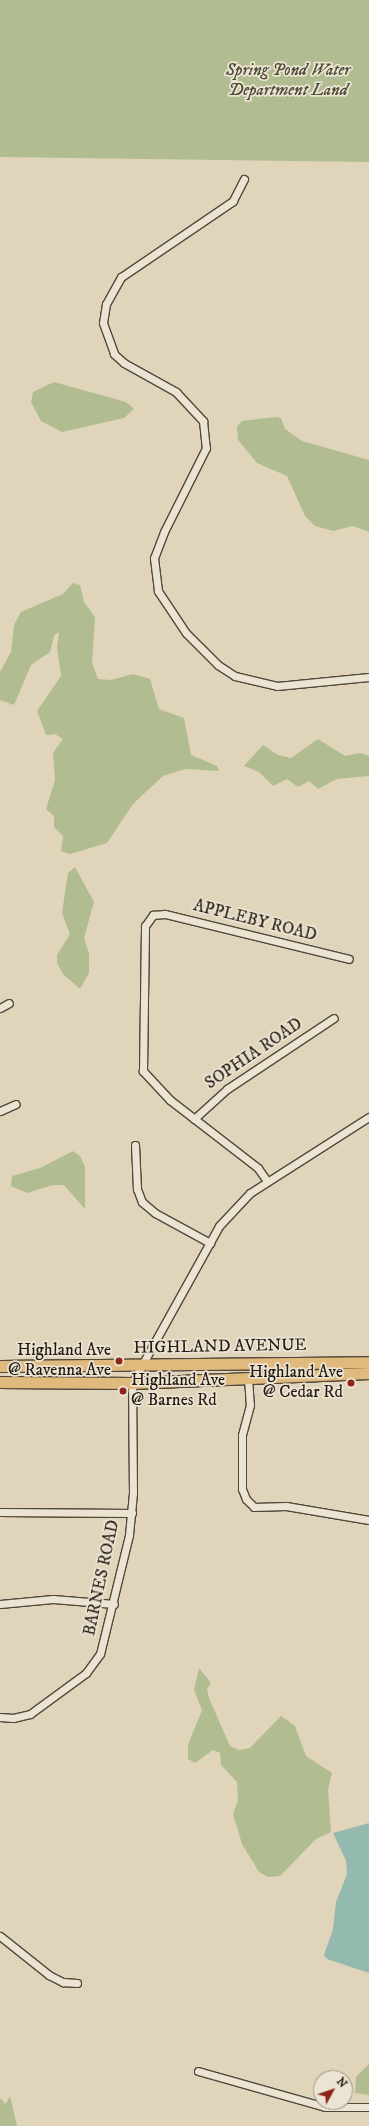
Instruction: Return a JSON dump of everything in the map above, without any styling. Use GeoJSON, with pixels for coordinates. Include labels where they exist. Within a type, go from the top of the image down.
{"type":"FeatureCollection","features":[{"type":"Feature","properties":{"kind":"main road","name":"HIGHLAND AVENUE"},"geometry":{"type":"LineString","coordinates":[[0,1366],[369,1362]]}},
{"type":"Feature","properties":{"kind":"main road","name":"HIGHLAND AVENUE"},"geometry":{"type":"LineString","coordinates":[[0,1382],[132,1383],[369,1373]]}},
{"type":"Feature","properties":{"kind":"street"},"geometry":{"type":"LineString","coordinates":[[244,179],[233,201],[121,277],[106,304],[103,323],[114,354],[124,363],[176,392],[203,421],[206,448],[164,532],[154,558],[158,591],[186,633],[218,665],[235,676],[277,686],[369,677]]}},
{"type":"Feature","properties":{"kind":"street","name":"APPLEBY ROAD"},"geometry":{"type":"LineString","coordinates":[[194,1119],[152,1083],[142,1064],[143,936],[148,919],[153,915],[165,914],[349,959]]}},
{"type":"Feature","properties":{"kind":"street"},"geometry":{"type":"LineString","coordinates":[[0,1008],[9,1003]]}},
{"type":"Feature","properties":{"kind":"street","name":"SOPHIA ROAD"},"geometry":{"type":"LineString","coordinates":[[194,1119],[222,1093],[334,1018]]}},
{"type":"Feature","properties":{"kind":"street"},"geometry":{"type":"LineString","coordinates":[[0,1111],[16,1104]]}},
{"type":"Feature","properties":{"kind":"street"},"geometry":{"type":"LineString","coordinates":[[132,1383],[210,1243],[233,1207],[267,1181],[369,1117]]}},
{"type":"Feature","properties":{"kind":"street"},"geometry":{"type":"LineString","coordinates":[[194,1119],[258,1168],[267,1181]]}},
{"type":"Feature","properties":{"kind":"street"},"geometry":{"type":"LineString","coordinates":[[135,1145],[137,1190],[142,1202],[156,1213],[210,1243]]}},
{"type":"Feature","properties":{"kind":"street"},"geometry":{"type":"LineString","coordinates":[[248,1378],[250,1405],[242,1435],[242,1489],[246,1499],[254,1507],[286,1506],[369,1520]]}},
{"type":"Feature","properties":{"kind":"street","name":"BARNES ROAD"},"geometry":{"type":"LineString","coordinates":[[0,1717],[13,1718],[30,1714],[86,1674],[102,1648],[127,1550],[132,1513],[132,1383]]}},
{"type":"Feature","properties":{"kind":"street"},"geometry":{"type":"LineString","coordinates":[[0,1512],[132,1513]]}},
{"type":"Feature","properties":{"kind":"street"},"geometry":{"type":"LineString","coordinates":[[0,1604],[66,1599],[114,1604]]}},
{"type":"Feature","properties":{"kind":"street"},"geometry":{"type":"LineString","coordinates":[[0,1936],[49,1975],[64,1982],[77,1983]]}},
{"type":"Feature","properties":{"kind":"street"},"geometry":{"type":"LineString","coordinates":[[198,2071],[326,2107],[369,2107]]}},
{"type":"Feature","properties":{"kind":"green space","name":"Spring Pond Water Department Land"},"geometry":{"type":"Polygon","coordinates":[[[0,0],[369,0],[369,162],[0,157],[0,0]]]}},
{"type":"Feature","properties":{"kind":"green space"},"geometry":{"type":"Polygon","coordinates":[[[54,382],[126,402],[134,409],[124,418],[62,432],[41,421],[31,402],[33,392],[54,382]]]}},
{"type":"Feature","properties":{"kind":"green space"},"geometry":{"type":"Polygon","coordinates":[[[276,417],[281,418],[285,429],[302,441],[369,460],[369,532],[353,526],[333,531],[315,526],[305,516],[287,476],[257,463],[238,440],[237,427],[242,421],[276,417]]]}},
{"type":"Feature","properties":{"kind":"green space"},"geometry":{"type":"Polygon","coordinates":[[[73,583],[80,585],[84,602],[95,617],[92,663],[98,679],[111,680],[133,674],[150,679],[159,709],[184,718],[191,755],[217,766],[219,771],[185,769],[163,776],[133,804],[107,843],[70,854],[61,851],[63,836],[54,827],[54,816],[46,809],[55,780],[53,753],[63,739],[55,734],[46,735],[37,711],[61,676],[57,647],[59,632],[54,636],[50,652],[31,665],[14,705],[0,700],[0,672],[11,652],[14,625],[21,612],[63,594],[73,583]]]}},
{"type":"Feature","properties":{"kind":"green space"},"geometry":{"type":"Polygon","coordinates":[[[318,739],[345,756],[360,753],[369,756],[369,776],[337,779],[318,789],[309,781],[298,787],[287,779],[273,786],[259,772],[244,766],[263,745],[278,755],[291,758],[318,739]]]}},
{"type":"Feature","properties":{"kind":"green space"},"geometry":{"type":"Polygon","coordinates":[[[75,867],[94,902],[84,938],[89,953],[89,973],[80,989],[63,974],[57,963],[57,955],[70,934],[62,913],[68,873],[75,867]]]}},
{"type":"Feature","properties":{"kind":"green space"},"geometry":{"type":"Polygon","coordinates":[[[73,1151],[80,1156],[85,1167],[85,1209],[64,1185],[53,1185],[27,1193],[11,1186],[12,1176],[40,1168],[73,1151]]]}},
{"type":"Feature","properties":{"kind":"green space"},"geometry":{"type":"Polygon","coordinates":[[[199,1668],[211,1683],[207,1689],[209,1698],[230,1746],[239,1750],[250,1748],[281,1716],[295,1726],[306,1756],[332,1773],[328,1790],[331,1832],[316,1839],[280,1876],[268,1877],[259,1872],[242,1844],[233,1814],[238,1800],[237,1782],[221,1765],[220,1753],[213,1750],[195,1763],[188,1759],[188,1745],[202,1710],[194,1690],[199,1668]]]}},
{"type":"Feature","properties":{"kind":"green space"},"geometry":{"type":"Polygon","coordinates":[[[369,2064],[369,2095],[355,2093],[356,2077],[369,2064]]]}},
{"type":"Feature","properties":{"kind":"green space"},"geometry":{"type":"Polygon","coordinates":[[[10,2096],[17,2126],[0,2126],[0,2098],[6,2104],[10,2096]]]}},
{"type":"Feature","properties":{"kind":"water"},"geometry":{"type":"Polygon","coordinates":[[[369,1823],[369,1973],[327,1959],[324,1955],[333,1929],[336,1902],[347,1874],[346,1861],[333,1833],[369,1823]]]}},
{"type":"Feature","properties":{"kind":"place","name":"Highland Ave @ Ravenna Ave"},"geometry":{"type":"Point","coordinates":[119,1361]}},
{"type":"Feature","properties":{"kind":"place","name":"Highland Ave @ Cedar Rd"},"geometry":{"type":"Point","coordinates":[351,1383]}},
{"type":"Feature","properties":{"kind":"place","name":"Highland Ave @ Barnes Rd"},"geometry":{"type":"Point","coordinates":[123,1391]}}]}
